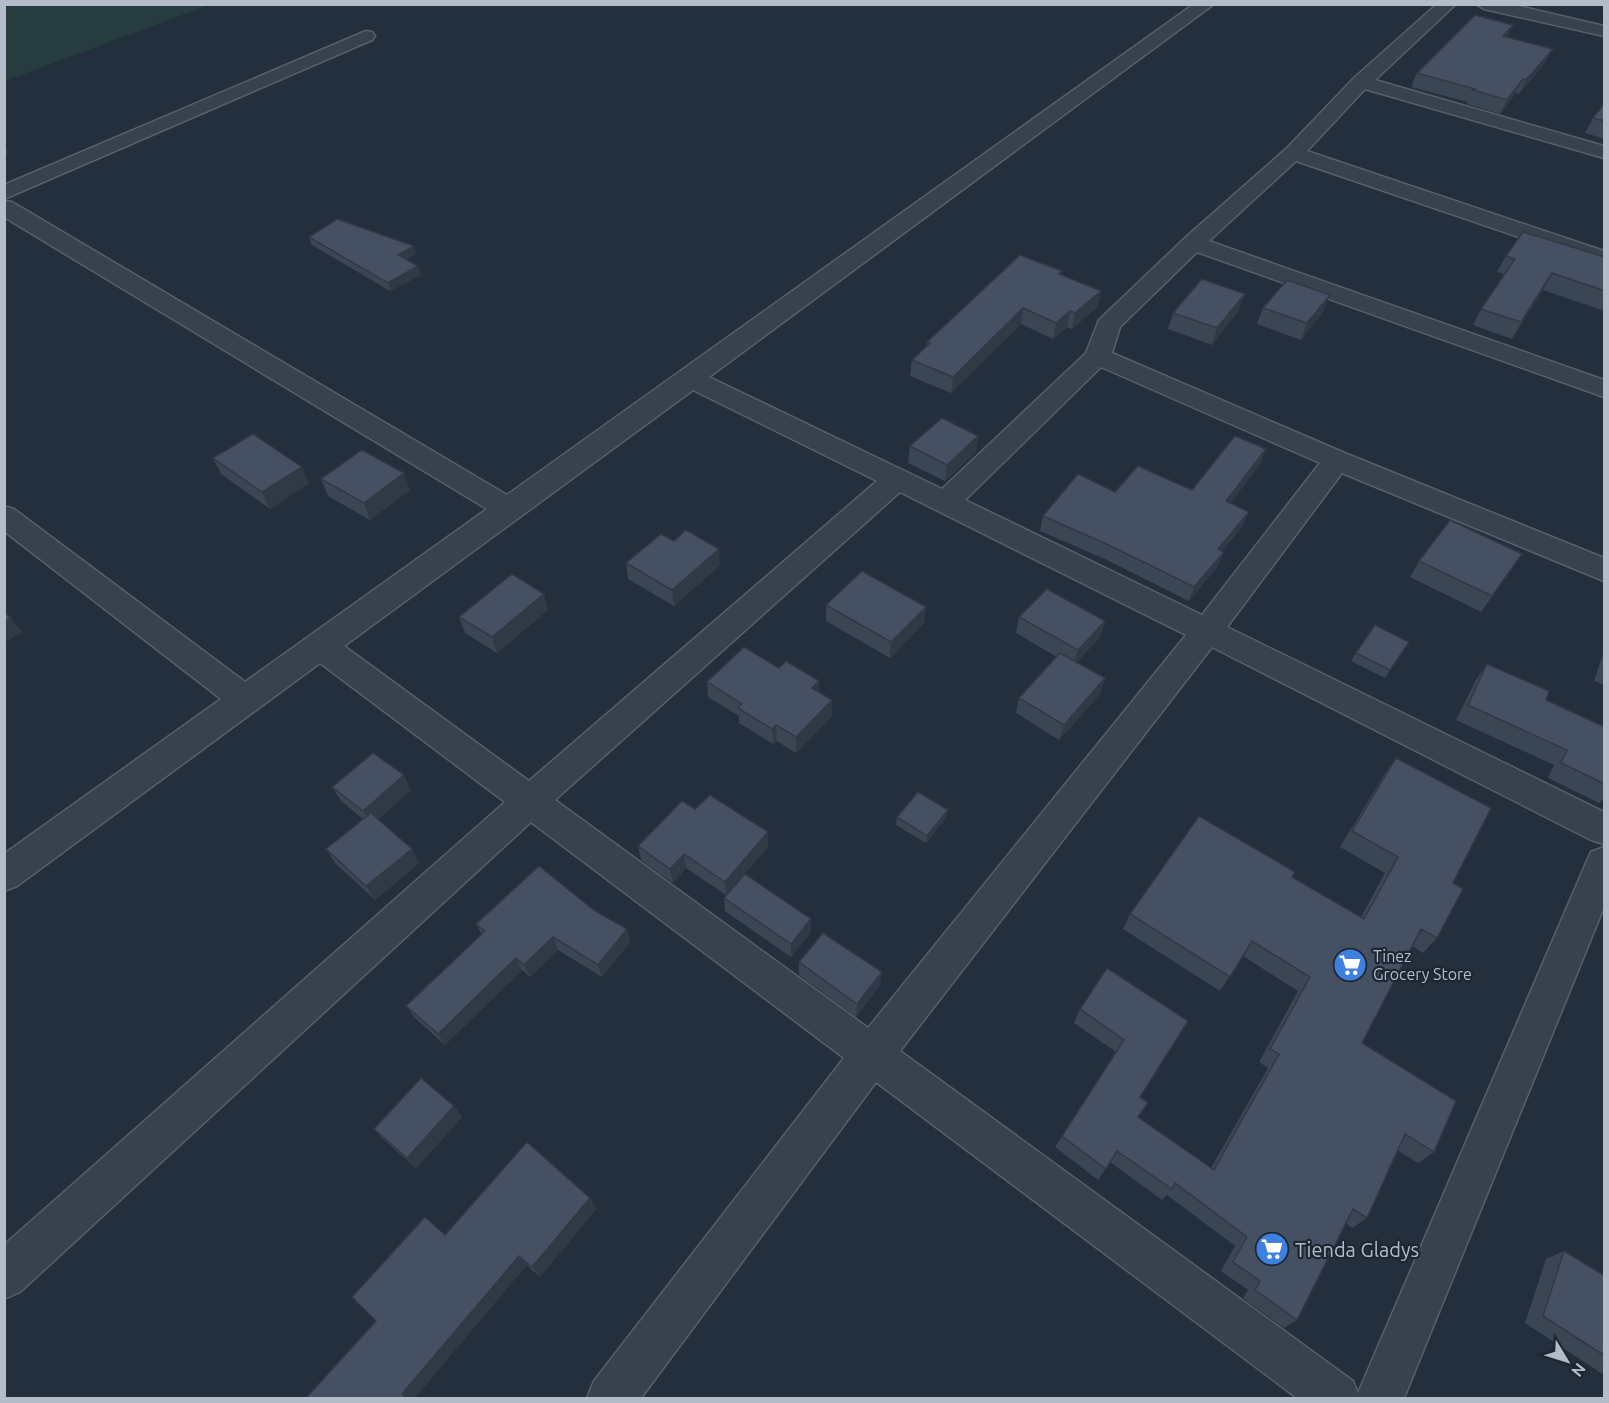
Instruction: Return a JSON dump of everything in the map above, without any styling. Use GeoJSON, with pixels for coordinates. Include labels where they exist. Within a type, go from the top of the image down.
{"type":"FeatureCollection","features":[{"type":"Feature","properties":{"kind":"street"},"geometry":{"type":"LineString","coordinates":[[4,874],[1206,4]]}},
{"type":"Feature","properties":{"kind":"street"},"geometry":{"type":"LineString","coordinates":[[944,504],[1098,357],[1108,325],[1193,243],[1293,153],[1361,82],[1448,4]]}},
{"type":"Feature","properties":{"kind":"street"},"geometry":{"type":"LineString","coordinates":[[1484,4],[1605,31]]}},
{"type":"Feature","properties":{"kind":"street"},"geometry":{"type":"LineString","coordinates":[[4,193],[366,36]]}},
{"type":"Feature","properties":{"kind":"street"},"geometry":{"type":"LineString","coordinates":[[1361,82],[1605,152]]}},
{"type":"Feature","properties":{"kind":"street"},"geometry":{"type":"LineString","coordinates":[[1293,153],[1605,259]]}},
{"type":"Feature","properties":{"kind":"street"},"geometry":{"type":"LineString","coordinates":[[4,207],[509,509]]}},
{"type":"Feature","properties":{"kind":"street"},"geometry":{"type":"LineString","coordinates":[[1193,243],[1605,389]]}},
{"type":"Feature","properties":{"kind":"street"},"geometry":{"type":"LineString","coordinates":[[1098,357],[1337,460],[1605,570]]}},
{"type":"Feature","properties":{"kind":"street"},"geometry":{"type":"LineString","coordinates":[[690,378],[1605,829]]}},
{"type":"Feature","properties":{"kind":"street"},"geometry":{"type":"LineString","coordinates":[[611,1398],[872,1054],[1207,631],[1337,460]]}},
{"type":"Feature","properties":{"kind":"street"},"geometry":{"type":"LineString","coordinates":[[4,1276],[530,801],[897,479]]}},
{"type":"Feature","properties":{"kind":"street"},"geometry":{"type":"LineString","coordinates":[[4,516],[245,700]]}},
{"type":"Feature","properties":{"kind":"street"},"geometry":{"type":"LineString","coordinates":[[320,646],[1336,1398]]}},
{"type":"Feature","properties":{"kind":"street"},"geometry":{"type":"LineString","coordinates":[[1380,1398],[1605,863]]}},
{"type":"Feature","properties":{"kind":"green space"},"geometry":{"type":"Polygon","coordinates":[[[5,4],[209,4],[209,5],[5,81],[5,4]]]}},
{"type":"Feature","properties":{"kind":"building"},"geometry":{"type":"Polygon","coordinates":[[[1475,15],[1513,25],[1503,36],[1553,49],[1526,80],[1523,79],[1507,100],[1417,73],[1475,15]]]}},
{"type":"Feature","properties":{"kind":"building"},"geometry":{"type":"Polygon","coordinates":[[[1605,103],[1605,121],[1593,118],[1605,103]]]}},
{"type":"Feature","properties":{"kind":"building"},"geometry":{"type":"Polygon","coordinates":[[[337,219],[414,246],[398,255],[418,266],[388,283],[309,237],[337,219]]]}},
{"type":"Feature","properties":{"kind":"building"},"geometry":{"type":"Polygon","coordinates":[[[1523,232],[1605,257],[1605,291],[1552,273],[1521,322],[1481,309],[1515,259],[1506,256],[1523,232]]]}},
{"type":"Feature","properties":{"kind":"building"},"geometry":{"type":"Polygon","coordinates":[[[1020,255],[1062,271],[1059,274],[1101,291],[1075,313],[1070,311],[1056,323],[1023,308],[953,377],[912,360],[930,343],[927,342],[1020,255]]]}},
{"type":"Feature","properties":{"kind":"building"},"geometry":{"type":"Polygon","coordinates":[[[1202,279],[1245,294],[1217,328],[1173,313],[1202,279]]]}},
{"type":"Feature","properties":{"kind":"building"},"geometry":{"type":"Polygon","coordinates":[[[1287,280],[1330,295],[1307,323],[1263,308],[1287,280]]]}},
{"type":"Feature","properties":{"kind":"building"},"geometry":{"type":"Polygon","coordinates":[[[942,418],[978,436],[947,465],[910,446],[942,418]]]}},
{"type":"Feature","properties":{"kind":"building"},"geometry":{"type":"Polygon","coordinates":[[[253,434],[302,467],[262,492],[213,458],[253,434]]]}},
{"type":"Feature","properties":{"kind":"building"},"geometry":{"type":"Polygon","coordinates":[[[1235,436],[1266,449],[1226,501],[1249,512],[1218,549],[1224,552],[1194,587],[1043,516],[1078,474],[1115,492],[1138,466],[1192,490],[1235,436]]]}},
{"type":"Feature","properties":{"kind":"building"},"geometry":{"type":"Polygon","coordinates":[[[362,450],[404,473],[364,503],[321,479],[362,450]]]}},
{"type":"Feature","properties":{"kind":"building"},"geometry":{"type":"Polygon","coordinates":[[[1450,520],[1522,554],[1492,596],[1419,561],[1450,520]]]}},
{"type":"Feature","properties":{"kind":"building"},"geometry":{"type":"Polygon","coordinates":[[[686,530],[719,549],[672,590],[626,563],[661,534],[674,541],[686,530]]]}},
{"type":"Feature","properties":{"kind":"building"},"geometry":{"type":"Polygon","coordinates":[[[862,571],[926,607],[891,642],[826,605],[862,571]]]}},
{"type":"Feature","properties":{"kind":"building"},"geometry":{"type":"Polygon","coordinates":[[[512,574],[544,594],[492,637],[459,617],[512,574]]]}},
{"type":"Feature","properties":{"kind":"building"},"geometry":{"type":"Polygon","coordinates":[[[1047,589],[1105,621],[1078,650],[1019,617],[1047,589]]]}},
{"type":"Feature","properties":{"kind":"building"},"geometry":{"type":"Polygon","coordinates":[[[4,612],[11,618],[4,622],[4,612]]]}},
{"type":"Feature","properties":{"kind":"building"},"geometry":{"type":"Polygon","coordinates":[[[1375,625],[1409,642],[1390,670],[1356,653],[1375,625]]]}},
{"type":"Feature","properties":{"kind":"building"},"geometry":{"type":"Polygon","coordinates":[[[744,647],[779,668],[786,661],[819,681],[812,688],[832,700],[796,737],[776,725],[772,729],[738,708],[742,704],[707,682],[744,647]]]}},
{"type":"Feature","properties":{"kind":"building"},"geometry":{"type":"Polygon","coordinates":[[[1060,653],[1105,678],[1064,725],[1019,698],[1060,653]]]}},
{"type":"Feature","properties":{"kind":"building"},"geometry":{"type":"Polygon","coordinates":[[[1487,664],[1549,691],[1546,700],[1605,727],[1605,784],[1561,763],[1567,750],[1468,705],[1487,664]]]}},
{"type":"Feature","properties":{"kind":"building"},"geometry":{"type":"Polygon","coordinates":[[[373,753],[404,775],[363,811],[332,787],[373,753]]]}},
{"type":"Feature","properties":{"kind":"building"},"geometry":{"type":"Polygon","coordinates":[[[1396,758],[1491,808],[1453,883],[1463,889],[1437,938],[1421,929],[1362,1043],[1456,1101],[1434,1152],[1405,1134],[1367,1218],[1353,1209],[1297,1320],[1255,1290],[1260,1281],[1233,1262],[1247,1237],[1175,1183],[1172,1189],[1117,1151],[1106,1169],[1062,1136],[1124,1040],[1080,1009],[1107,968],[1188,1021],[1140,1097],[1148,1103],[1138,1117],[1214,1170],[1279,1054],[1270,1049],[1310,977],[1252,941],[1230,977],[1130,914],[1199,816],[1295,872],[1292,877],[1364,919],[1398,857],[1352,831],[1396,758]]]}},
{"type":"Feature","properties":{"kind":"building"},"geometry":{"type":"Polygon","coordinates":[[[918,792],[948,810],[927,836],[897,817],[918,792]]]}},
{"type":"Feature","properties":{"kind":"building"},"geometry":{"type":"Polygon","coordinates":[[[710,795],[768,832],[725,882],[684,854],[670,869],[638,846],[682,801],[695,809],[710,795]]]}},
{"type":"Feature","properties":{"kind":"building"},"geometry":{"type":"Polygon","coordinates":[[[371,813],[412,849],[366,886],[326,849],[371,813]]]}},
{"type":"Feature","properties":{"kind":"building"},"geometry":{"type":"Polygon","coordinates":[[[539,866],[595,911],[627,929],[598,965],[553,937],[524,965],[516,958],[438,1034],[406,1006],[485,931],[476,924],[539,866]]]}},
{"type":"Feature","properties":{"kind":"building"},"geometry":{"type":"Polygon","coordinates":[[[745,874],[811,919],[791,944],[724,898],[745,874]]]}},
{"type":"Feature","properties":{"kind":"building"},"geometry":{"type":"Polygon","coordinates":[[[823,933],[882,972],[857,1004],[799,962],[823,933]]]}},
{"type":"Feature","properties":{"kind":"building"},"geometry":{"type":"Polygon","coordinates":[[[421,1078],[454,1106],[407,1158],[374,1129],[421,1078]]]}},
{"type":"Feature","properties":{"kind":"building"},"geometry":{"type":"Polygon","coordinates":[[[527,1142],[590,1198],[532,1267],[519,1256],[402,1394],[406,1398],[306,1398],[376,1321],[352,1297],[425,1217],[445,1235],[527,1142]]]}},
{"type":"Feature","properties":{"kind":"building"},"geometry":{"type":"Polygon","coordinates":[[[1564,1251],[1605,1276],[1605,1356],[1543,1316],[1564,1251]]]}},
{"type":"Feature","properties":{"kind":"place","name":"Tinez Grocery Store"},"geometry":{"type":"Point","coordinates":[1350,965]}},
{"type":"Feature","properties":{"kind":"place","name":"Tienda Gladys"},"geometry":{"type":"Point","coordinates":[1272,1249]}}]}
